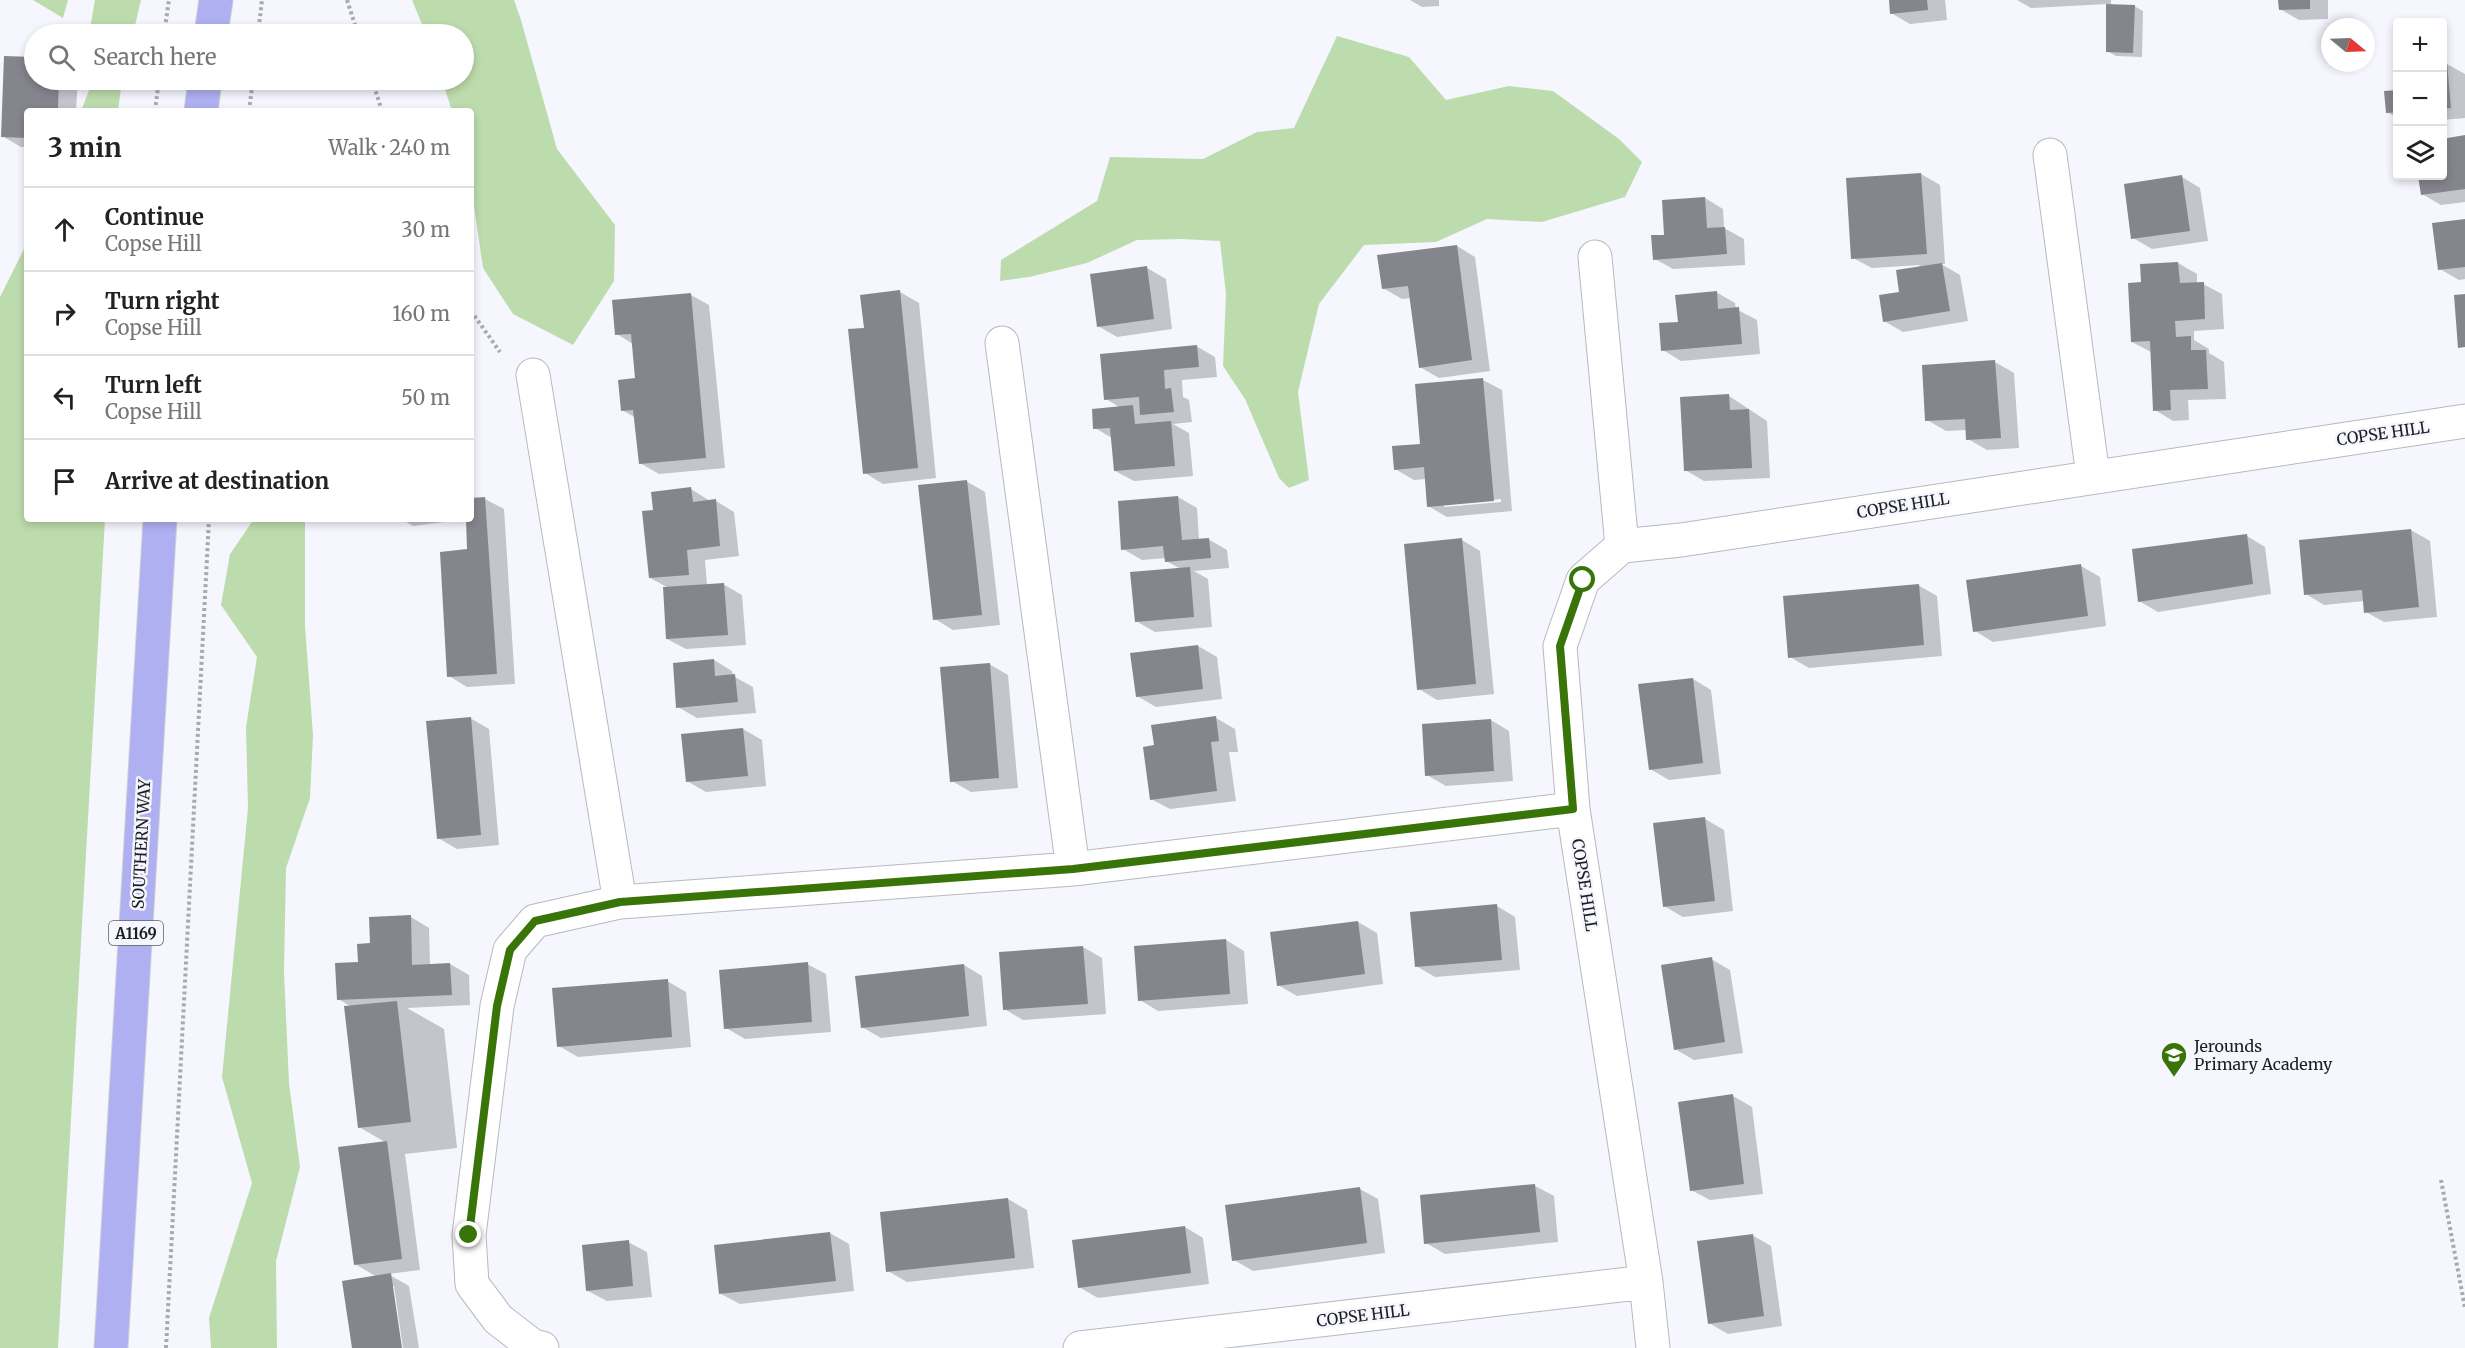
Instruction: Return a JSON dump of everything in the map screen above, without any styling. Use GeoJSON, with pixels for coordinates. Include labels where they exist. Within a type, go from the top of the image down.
{"type":"FeatureCollection","features":[{"type":"Feature","properties":{"kind":"main road"},"geometry":{"type":"LineString","coordinates":[[212,24],[216,0]]}},
{"type":"Feature","properties":{"kind":"main road"},"geometry":{"type":"LineString","coordinates":[[201,108],[204,90]]}},
{"type":"Feature","properties":{"kind":"main road","name":"SOUTHERN WAY"},"geometry":{"type":"LineString","coordinates":[[111,1348],[160,522]]}},
{"type":"Feature","properties":{"kind":"street"},"geometry":{"type":"LineString","coordinates":[[2050,155],[2093,476]]}},
{"type":"Feature","properties":{"kind":"street"},"geometry":{"type":"LineString","coordinates":[[1594,257],[1622,546]]}},
{"type":"Feature","properties":{"kind":"street"},"geometry":{"type":"LineString","coordinates":[[1002,343],[1073,869]]}},
{"type":"Feature","properties":{"kind":"street"},"geometry":{"type":"LineString","coordinates":[[533,375],[620,902]]}},
{"type":"Feature","properties":{"kind":"street","name":"COPSE HILL"},"geometry":{"type":"LineString","coordinates":[[1653,1348],[1646,1282],[1573,809],[1560,646],[1583,580],[1622,546],[1681,540],[2465,421]]}},
{"type":"Feature","properties":{"kind":"street"},"geometry":{"type":"LineString","coordinates":[[542,1348],[533,1346],[498,1319],[472,1284],[469,1235],[497,1006],[510,950],[535,921],[620,902],[1073,869],[1573,809]]}},
{"type":"Feature","properties":{"kind":"street","name":"COPSE HILL"},"geometry":{"type":"LineString","coordinates":[[1080,1348],[1646,1282]]}},
{"type":"Feature","properties":{"kind":"path"},"geometry":{"type":"LineString","coordinates":[[165,24],[169,0]]}},
{"type":"Feature","properties":{"kind":"path"},"geometry":{"type":"LineString","coordinates":[[259,24],[262,0]]}},
{"type":"Feature","properties":{"kind":"path"},"geometry":{"type":"LineString","coordinates":[[347,0],[355,24]]}},
{"type":"Feature","properties":{"kind":"path"},"geometry":{"type":"LineString","coordinates":[[155,108],[158,90]]}},
{"type":"Feature","properties":{"kind":"path"},"geometry":{"type":"LineString","coordinates":[[249,108],[252,90]]}},
{"type":"Feature","properties":{"kind":"path"},"geometry":{"type":"LineString","coordinates":[[375,90],[381,108]]}},
{"type":"Feature","properties":{"kind":"path"},"geometry":{"type":"LineString","coordinates":[[474,315],[497,349],[533,375]]}},
{"type":"Feature","properties":{"kind":"path"},"geometry":{"type":"LineString","coordinates":[[166,1348],[209,522]]}},
{"type":"Feature","properties":{"kind":"path"},"geometry":{"type":"LineString","coordinates":[[2441,1180],[2465,1308]]}},
{"type":"Feature","properties":{"kind":"green space"},"geometry":{"type":"Polygon","coordinates":[[[33,0],[68,0],[63,18],[33,0]]]}},
{"type":"Feature","properties":{"kind":"green space"},"geometry":{"type":"Polygon","coordinates":[[[95,0],[141,0],[135,24],[91,24],[95,0]]]}},
{"type":"Feature","properties":{"kind":"green space"},"geometry":{"type":"Polygon","coordinates":[[[412,0],[514,0],[557,149],[615,225],[614,281],[573,345],[513,314],[483,268],[474,205],[474,108],[451,108],[445,90],[474,90],[474,24],[422,24],[412,0]]]}},
{"type":"Feature","properties":{"kind":"green space"},"geometry":{"type":"Polygon","coordinates":[[[1337,36],[1409,57],[1446,100],[1509,86],[1553,91],[1619,139],[1642,162],[1625,197],[1542,222],[1487,219],[1436,242],[1364,245],[1319,304],[1298,392],[1309,480],[1289,488],[1279,478],[1245,399],[1223,366],[1226,294],[1220,241],[1137,240],[1087,263],[1029,277],[1000,281],[1001,260],[1097,201],[1110,157],[1203,159],[1257,132],[1294,128],[1337,36]]]}},
{"type":"Feature","properties":{"kind":"green space"},"geometry":{"type":"Polygon","coordinates":[[[89,90],[121,90],[118,108],[82,108],[89,90]]]}},
{"type":"Feature","properties":{"kind":"green space"},"geometry":{"type":"Polygon","coordinates":[[[24,249],[24,522],[105,522],[58,1348],[0,1348],[0,297],[24,249]]]}},
{"type":"Feature","properties":{"kind":"green space"},"geometry":{"type":"Polygon","coordinates":[[[252,522],[305,522],[305,626],[313,735],[310,798],[286,868],[284,972],[289,1083],[300,1167],[276,1261],[277,1348],[211,1348],[209,1318],[252,1183],[222,1077],[248,808],[246,727],[257,657],[221,605],[230,554],[252,522]]]}},
{"type":"Feature","properties":{"kind":"building"},"geometry":{"type":"Polygon","coordinates":[[[1889,0],[1927,0],[1928,10],[1890,14],[1889,0]]]}},
{"type":"Feature","properties":{"kind":"building"},"geometry":{"type":"Polygon","coordinates":[[[2278,0],[2310,0],[2310,9],[2279,10],[2278,0]]]}},
{"type":"Feature","properties":{"kind":"building"},"geometry":{"type":"Polygon","coordinates":[[[2106,4],[2135,5],[2133,53],[2106,52],[2106,4]]]}},
{"type":"Feature","properties":{"kind":"building"},"geometry":{"type":"Polygon","coordinates":[[[4,56],[24,57],[24,90],[59,90],[58,108],[24,108],[24,138],[1,137],[4,56]]]}},
{"type":"Feature","properties":{"kind":"building"},"geometry":{"type":"Polygon","coordinates":[[[2447,62],[2451,108],[2447,108],[2447,62]]]}},
{"type":"Feature","properties":{"kind":"building"},"geometry":{"type":"Polygon","coordinates":[[[2393,90],[2393,112],[2386,113],[2384,91],[2393,90]]]}},
{"type":"Feature","properties":{"kind":"building"},"geometry":{"type":"Polygon","coordinates":[[[2465,135],[2465,189],[2421,195],[2419,180],[2447,180],[2447,138],[2465,135]]]}},
{"type":"Feature","properties":{"kind":"building"},"geometry":{"type":"Polygon","coordinates":[[[1921,173],[1927,254],[1851,259],[1846,178],[1921,173]]]}},
{"type":"Feature","properties":{"kind":"building"},"geometry":{"type":"Polygon","coordinates":[[[2182,175],[2190,231],[2131,239],[2124,184],[2182,175]]]}},
{"type":"Feature","properties":{"kind":"building"},"geometry":{"type":"Polygon","coordinates":[[[1705,197],[1707,228],[1725,227],[1727,254],[1653,260],[1651,235],[1664,235],[1662,200],[1705,197]]]}},
{"type":"Feature","properties":{"kind":"building"},"geometry":{"type":"Polygon","coordinates":[[[2465,219],[2465,267],[2438,270],[2432,223],[2465,219]]]}},
{"type":"Feature","properties":{"kind":"building"},"geometry":{"type":"Polygon","coordinates":[[[1457,245],[1472,360],[1419,368],[1408,286],[1382,289],[1377,255],[1457,245]]]}},
{"type":"Feature","properties":{"kind":"building"},"geometry":{"type":"Polygon","coordinates":[[[2178,262],[2180,283],[2204,282],[2205,319],[2175,321],[2176,337],[2191,336],[2191,350],[2206,350],[2208,389],[2170,390],[2171,410],[2153,411],[2150,341],[2131,342],[2128,283],[2141,282],[2140,264],[2178,262]]]}},
{"type":"Feature","properties":{"kind":"building"},"geometry":{"type":"Polygon","coordinates":[[[1942,263],[1950,311],[1883,322],[1879,295],[1899,292],[1896,270],[1942,263]]]}},
{"type":"Feature","properties":{"kind":"building"},"geometry":{"type":"Polygon","coordinates":[[[1147,266],[1154,319],[1097,327],[1090,274],[1147,266]]]}},
{"type":"Feature","properties":{"kind":"building"},"geometry":{"type":"Polygon","coordinates":[[[900,290],[918,468],[863,474],[848,329],[864,328],[860,295],[900,290]]]}},
{"type":"Feature","properties":{"kind":"building"},"geometry":{"type":"Polygon","coordinates":[[[1717,291],[1718,309],[1739,307],[1742,344],[1661,351],[1659,323],[1678,322],[1675,295],[1717,291]]]}},
{"type":"Feature","properties":{"kind":"building"},"geometry":{"type":"Polygon","coordinates":[[[691,293],[706,458],[639,464],[633,410],[621,411],[618,380],[635,378],[631,334],[615,335],[612,300],[691,293]]]}},
{"type":"Feature","properties":{"kind":"building"},"geometry":{"type":"Polygon","coordinates":[[[2465,294],[2465,347],[2458,348],[2454,295],[2465,294]]]}},
{"type":"Feature","properties":{"kind":"building"},"geometry":{"type":"Polygon","coordinates":[[[1197,345],[1199,367],[1164,370],[1165,389],[1171,388],[1174,412],[1140,415],[1139,397],[1104,400],[1100,354],[1197,345]]]}},
{"type":"Feature","properties":{"kind":"building"},"geometry":{"type":"Polygon","coordinates":[[[1995,360],[2001,438],[1966,440],[1965,419],[1925,421],[1922,365],[1995,360]]]}},
{"type":"Feature","properties":{"kind":"building"},"geometry":{"type":"Polygon","coordinates":[[[1483,378],[1494,501],[1427,507],[1424,467],[1394,470],[1392,446],[1420,444],[1415,384],[1483,378]]]}},
{"type":"Feature","properties":{"kind":"building"},"geometry":{"type":"Polygon","coordinates":[[[1729,394],[1730,410],[1749,409],[1752,468],[1684,471],[1680,397],[1729,394]]]}},
{"type":"Feature","properties":{"kind":"building"},"geometry":{"type":"Polygon","coordinates":[[[1133,405],[1135,424],[1171,421],[1175,466],[1114,471],[1110,428],[1093,429],[1092,409],[1133,405]]]}},
{"type":"Feature","properties":{"kind":"building"},"geometry":{"type":"Polygon","coordinates":[[[967,480],[982,615],[933,620],[918,485],[967,480]]]}},
{"type":"Feature","properties":{"kind":"building"},"geometry":{"type":"Polygon","coordinates":[[[691,487],[693,502],[716,499],[720,546],[687,550],[689,575],[649,578],[642,511],[653,510],[651,492],[691,487]]]}},
{"type":"Feature","properties":{"kind":"building"},"geometry":{"type":"Polygon","coordinates":[[[1178,496],[1182,540],[1209,538],[1211,558],[1165,562],[1163,546],[1121,550],[1118,501],[1178,496]]]}},
{"type":"Feature","properties":{"kind":"building"},"geometry":{"type":"Polygon","coordinates":[[[485,497],[497,674],[447,677],[440,552],[467,549],[466,522],[474,522],[474,498],[485,497]]]}},
{"type":"Feature","properties":{"kind":"building"},"geometry":{"type":"Polygon","coordinates":[[[2411,529],[2419,607],[2364,613],[2362,590],[2304,595],[2299,540],[2411,529]]]}},
{"type":"Feature","properties":{"kind":"building"},"geometry":{"type":"Polygon","coordinates":[[[2247,534],[2253,584],[2138,602],[2132,549],[2247,534]]]}},
{"type":"Feature","properties":{"kind":"building"},"geometry":{"type":"Polygon","coordinates":[[[1462,538],[1476,684],[1417,690],[1404,544],[1462,538]]]}},
{"type":"Feature","properties":{"kind":"building"},"geometry":{"type":"Polygon","coordinates":[[[2081,564],[2088,616],[1973,632],[1966,580],[2081,564]]]}},
{"type":"Feature","properties":{"kind":"building"},"geometry":{"type":"Polygon","coordinates":[[[1190,567],[1194,617],[1135,622],[1130,572],[1190,567]]]}},
{"type":"Feature","properties":{"kind":"building"},"geometry":{"type":"Polygon","coordinates":[[[724,583],[728,635],[666,639],[663,587],[724,583]]]}},
{"type":"Feature","properties":{"kind":"building"},"geometry":{"type":"Polygon","coordinates":[[[1919,584],[1924,645],[1788,658],[1783,596],[1919,584]]]}},
{"type":"Feature","properties":{"kind":"building"},"geometry":{"type":"Polygon","coordinates":[[[1198,645],[1203,689],[1136,697],[1130,653],[1198,645]]]}},
{"type":"Feature","properties":{"kind":"building"},"geometry":{"type":"Polygon","coordinates":[[[714,659],[715,676],[735,674],[738,702],[676,708],[673,663],[714,659]]]}},
{"type":"Feature","properties":{"kind":"building"},"geometry":{"type":"Polygon","coordinates":[[[990,663],[999,778],[950,782],[940,667],[990,663]]]}},
{"type":"Feature","properties":{"kind":"building"},"geometry":{"type":"Polygon","coordinates":[[[1693,678],[1703,763],[1649,770],[1638,684],[1693,678]]]}},
{"type":"Feature","properties":{"kind":"building"},"geometry":{"type":"Polygon","coordinates":[[[1216,716],[1219,741],[1211,742],[1217,791],[1150,800],[1143,747],[1154,745],[1151,725],[1216,716]]]}},
{"type":"Feature","properties":{"kind":"building"},"geometry":{"type":"Polygon","coordinates":[[[471,717],[481,835],[437,839],[426,721],[471,717]]]}},
{"type":"Feature","properties":{"kind":"building"},"geometry":{"type":"Polygon","coordinates":[[[1491,719],[1494,771],[1425,776],[1422,724],[1491,719]]]}},
{"type":"Feature","properties":{"kind":"building"},"geometry":{"type":"Polygon","coordinates":[[[743,728],[748,776],[686,782],[681,734],[743,728]]]}},
{"type":"Feature","properties":{"kind":"building"},"geometry":{"type":"Polygon","coordinates":[[[1705,817],[1715,901],[1663,907],[1653,823],[1705,817]]]}},
{"type":"Feature","properties":{"kind":"building"},"geometry":{"type":"Polygon","coordinates":[[[1497,904],[1502,960],[1415,967],[1410,912],[1497,904]]]}},
{"type":"Feature","properties":{"kind":"building"},"geometry":{"type":"Polygon","coordinates":[[[411,915],[412,965],[450,963],[452,995],[337,1000],[335,963],[358,962],[357,944],[370,943],[369,917],[411,915]]]}},
{"type":"Feature","properties":{"kind":"building"},"geometry":{"type":"Polygon","coordinates":[[[1358,921],[1365,974],[1277,986],[1270,932],[1358,921]]]}},
{"type":"Feature","properties":{"kind":"building"},"geometry":{"type":"Polygon","coordinates":[[[1226,939],[1230,994],[1138,1001],[1134,946],[1226,939]]]}},
{"type":"Feature","properties":{"kind":"building"},"geometry":{"type":"Polygon","coordinates":[[[1083,946],[1088,1004],[1003,1010],[999,952],[1083,946]]]}},
{"type":"Feature","properties":{"kind":"building"},"geometry":{"type":"Polygon","coordinates":[[[1712,957],[1725,1042],[1674,1050],[1661,965],[1712,957]]]}},
{"type":"Feature","properties":{"kind":"building"},"geometry":{"type":"Polygon","coordinates":[[[808,962],[812,1022],[724,1029],[719,970],[808,962]]]}},
{"type":"Feature","properties":{"kind":"building"},"geometry":{"type":"Polygon","coordinates":[[[964,964],[969,1016],[861,1028],[855,976],[964,964]]]}},
{"type":"Feature","properties":{"kind":"building"},"geometry":{"type":"Polygon","coordinates":[[[668,979],[672,1037],[557,1047],[552,988],[668,979]]]}},
{"type":"Feature","properties":{"kind":"building"},"geometry":{"type":"Polygon","coordinates":[[[397,1001],[411,1122],[358,1128],[344,1006],[397,1001]]]}},
{"type":"Feature","properties":{"kind":"building"},"geometry":{"type":"Polygon","coordinates":[[[1733,1094],[1744,1184],[1690,1191],[1678,1102],[1733,1094]]]}},
{"type":"Feature","properties":{"kind":"building"},"geometry":{"type":"Polygon","coordinates":[[[387,1141],[402,1259],[354,1265],[338,1147],[387,1141]]]}},
{"type":"Feature","properties":{"kind":"building"},"geometry":{"type":"Polygon","coordinates":[[[1535,1184],[1540,1232],[1424,1244],[1420,1195],[1535,1184]]]}},
{"type":"Feature","properties":{"kind":"building"},"geometry":{"type":"Polygon","coordinates":[[[1360,1187],[1367,1243],[1232,1261],[1225,1205],[1360,1187]]]}},
{"type":"Feature","properties":{"kind":"building"},"geometry":{"type":"Polygon","coordinates":[[[1008,1198],[1015,1258],[886,1272],[880,1212],[1008,1198]]]}},
{"type":"Feature","properties":{"kind":"building"},"geometry":{"type":"Polygon","coordinates":[[[1185,1226],[1191,1273],[1078,1288],[1072,1240],[1185,1226]]]}},
{"type":"Feature","properties":{"kind":"building"},"geometry":{"type":"Polygon","coordinates":[[[830,1232],[836,1281],[719,1294],[714,1245],[830,1232]]]}},
{"type":"Feature","properties":{"kind":"building"},"geometry":{"type":"Polygon","coordinates":[[[1753,1234],[1764,1316],[1708,1324],[1697,1241],[1753,1234]]]}},
{"type":"Feature","properties":{"kind":"building"},"geometry":{"type":"Polygon","coordinates":[[[629,1240],[633,1286],[586,1291],[582,1245],[629,1240]]]}},
{"type":"Feature","properties":{"kind":"building"},"geometry":{"type":"Polygon","coordinates":[[[391,1273],[402,1348],[352,1348],[342,1281],[391,1273]]]}},
{"type":"Feature","properties":{"kind":"place","name":"Jerounds Primary Academy"},"geometry":{"type":"Point","coordinates":[2174,1078]}},
{"type":"Feature","properties":{"kind":"route"},"geometry":{"type":"LineString","coordinates":[[469,1235],[497,1006],[510,950],[535,921],[620,902],[1073,869],[1573,809],[1560,646],[1583,580]]}}]}
